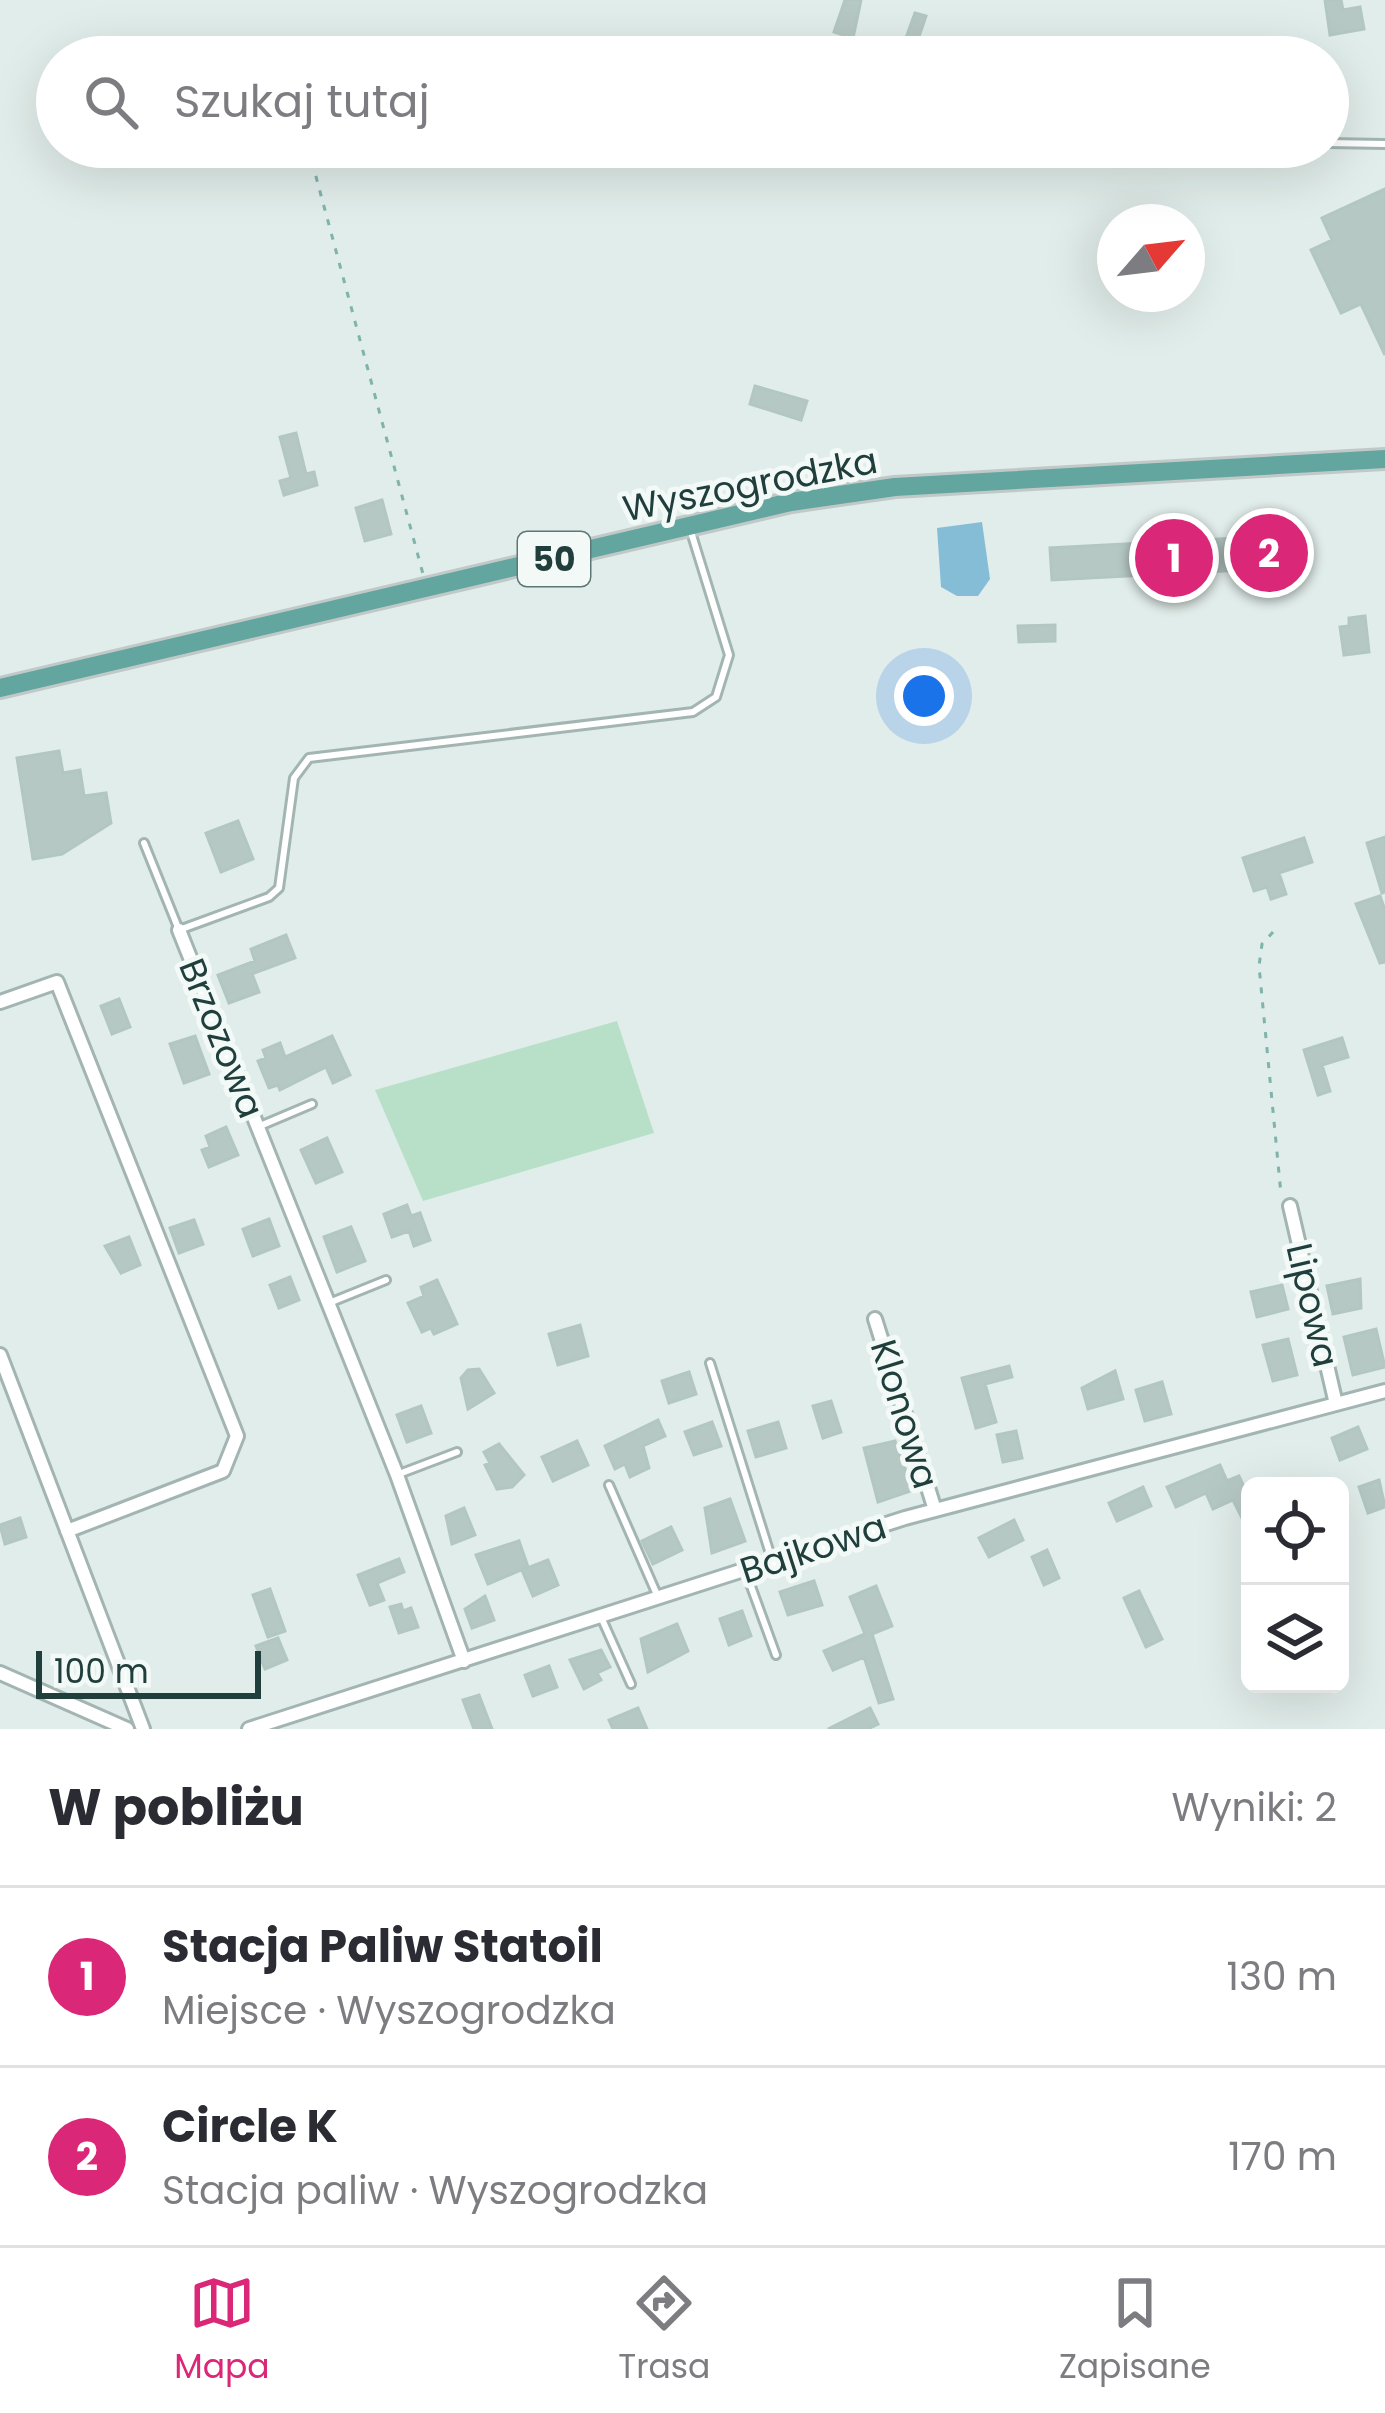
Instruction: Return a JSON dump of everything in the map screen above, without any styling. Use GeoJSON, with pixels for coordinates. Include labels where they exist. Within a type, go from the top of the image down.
{"type":"FeatureCollection","features":[{"type":"Feature","properties":{"kind":"main road","name":"Wyszogrodzka"},"geometry":{"type":"LineString","coordinates":[[0,688],[688,526],[895,488],[1385,459]]}},
{"type":"Feature","properties":{"kind":"street","name":"Brzozowa"},"geometry":{"type":"LineString","coordinates":[[179,930],[397,1475],[464,1661]]}},
{"type":"Feature","properties":{"kind":"street"},"geometry":{"type":"LineString","coordinates":[[0,1002],[57,982],[236,1436],[223,1471],[68,1532]]}},
{"type":"Feature","properties":{"kind":"street","name":"Lipowa"},"geometry":{"type":"LineString","coordinates":[[1289,1205],[1336,1403]]}},
{"type":"Feature","properties":{"kind":"street","name":"Klonowa"},"geometry":{"type":"LineString","coordinates":[[875,1319],[935,1510]]}},
{"type":"Feature","properties":{"kind":"street"},"geometry":{"type":"LineString","coordinates":[[0,1355],[143,1729]]}},
{"type":"Feature","properties":{"kind":"street","name":"Bajkowa"},"geometry":{"type":"LineString","coordinates":[[249,1729],[935,1510],[1385,1391]]}},
{"type":"Feature","properties":{"kind":"street"},"geometry":{"type":"LineString","coordinates":[[0,1673],[127,1729]]}},
{"type":"Feature","properties":{"kind":"lane"},"geometry":{"type":"LineString","coordinates":[[1349,143],[1385,144]]}},
{"type":"Feature","properties":{"kind":"lane","name":"Brzozowa"},"geometry":{"type":"LineString","coordinates":[[179,930],[269,897],[278,888],[294,778],[309,758],[693,712],[716,698],[729,655],[688,526]]}},
{"type":"Feature","properties":{"kind":"lane"},"geometry":{"type":"LineString","coordinates":[[144,843],[179,930]]}},
{"type":"Feature","properties":{"kind":"lane"},"geometry":{"type":"LineString","coordinates":[[258,1127],[312,1104]]}},
{"type":"Feature","properties":{"kind":"lane"},"geometry":{"type":"LineString","coordinates":[[329,1303],[386,1280]]}},
{"type":"Feature","properties":{"kind":"lane"},"geometry":{"type":"LineString","coordinates":[[710,1363],[772,1561]]}},
{"type":"Feature","properties":{"kind":"lane"},"geometry":{"type":"LineString","coordinates":[[397,1475],[458,1452]]}},
{"type":"Feature","properties":{"kind":"lane"},"geometry":{"type":"LineString","coordinates":[[609,1485],[658,1598]]}},
{"type":"Feature","properties":{"kind":"lane"},"geometry":{"type":"LineString","coordinates":[[745,1570],[776,1655]]}},
{"type":"Feature","properties":{"kind":"lane"},"geometry":{"type":"LineString","coordinates":[[601,1617],[631,1684]]}},
{"type":"Feature","properties":{"kind":"path"},"geometry":{"type":"LineString","coordinates":[[314,168],[427,588]]}},
{"type":"Feature","properties":{"kind":"path"},"geometry":{"type":"LineString","coordinates":[[1273,932],[1262,944],[1258,966],[1278,1189],[1289,1205]]}},
{"type":"Feature","properties":{"kind":"green space"},"geometry":{"type":"Polygon","coordinates":[[[617,1021],[654,1133],[423,1201],[375,1090],[617,1021]]]}},
{"type":"Feature","properties":{"kind":"water"},"geometry":{"type":"Polygon","coordinates":[[[982,522],[990,579],[978,596],[957,596],[941,587],[937,528],[982,522]]]}},
{"type":"Feature","properties":{"kind":"building"},"geometry":{"type":"Polygon","coordinates":[[[845,0],[861,0],[853,36],[834,32],[845,0]]]}},
{"type":"Feature","properties":{"kind":"building"},"geometry":{"type":"Polygon","coordinates":[[[1325,0],[1341,0],[1343,10],[1360,7],[1364,29],[1330,35],[1325,0]]]}},
{"type":"Feature","properties":{"kind":"building"},"geometry":{"type":"Polygon","coordinates":[[[915,13],[926,16],[919,36],[907,36],[915,13]]]}},
{"type":"Feature","properties":{"kind":"building"},"geometry":{"type":"Polygon","coordinates":[[[1385,189],[1385,355],[1361,304],[1341,313],[1311,250],[1332,240],[1322,218],[1385,189]]]}},
{"type":"Feature","properties":{"kind":"building"},"geometry":{"type":"Polygon","coordinates":[[[755,386],[807,401],[801,420],[750,404],[755,386]]]}},
{"type":"Feature","properties":{"kind":"building"},"geometry":{"type":"Polygon","coordinates":[[[296,433],[306,474],[314,472],[317,485],[284,495],[280,481],[291,478],[280,437],[296,433]]]}},
{"type":"Feature","properties":{"kind":"building"},"geometry":{"type":"Polygon","coordinates":[[[382,500],[391,534],[365,541],[356,508],[382,500]]]}},
{"type":"Feature","properties":{"kind":"building"},"geometry":{"type":"Polygon","coordinates":[[[1296,535],[1298,567],[1052,580],[1050,548],[1296,535]]]}},
{"type":"Feature","properties":{"kind":"building"},"geometry":{"type":"Polygon","coordinates":[[[1365,616],[1369,652],[1344,655],[1340,627],[1349,626],[1349,618],[1365,616]]]}},
{"type":"Feature","properties":{"kind":"building"},"geometry":{"type":"Polygon","coordinates":[[[1055,625],[1055,641],[1019,642],[1018,626],[1055,625]]]}},
{"type":"Feature","properties":{"kind":"building"},"geometry":{"type":"Polygon","coordinates":[[[59,751],[63,773],[80,770],[84,796],[106,793],[111,823],[62,854],[33,859],[17,758],[59,751]]]}},
{"type":"Feature","properties":{"kind":"building"},"geometry":{"type":"Polygon","coordinates":[[[238,821],[253,859],[221,872],[206,833],[238,821]]]}},
{"type":"Feature","properties":{"kind":"building"},"geometry":{"type":"Polygon","coordinates":[[[1385,837],[1385,892],[1382,893],[1367,843],[1385,837]]]}},
{"type":"Feature","properties":{"kind":"building"},"geometry":{"type":"Polygon","coordinates":[[[1304,838],[1312,862],[1279,873],[1286,894],[1271,899],[1267,887],[1254,891],[1243,858],[1304,838]]]}},
{"type":"Feature","properties":{"kind":"building"},"geometry":{"type":"Polygon","coordinates":[[[1380,896],[1385,910],[1385,962],[1380,963],[1356,904],[1380,896]]]}},
{"type":"Feature","properties":{"kind":"building"},"geometry":{"type":"Polygon","coordinates":[[[286,935],[295,958],[252,974],[259,992],[229,1003],[218,975],[255,961],[251,949],[286,935]]]}},
{"type":"Feature","properties":{"kind":"building"},"geometry":{"type":"Polygon","coordinates":[[[119,999],[130,1027],[112,1034],[101,1006],[119,999]]]}},
{"type":"Feature","properties":{"kind":"building"},"geometry":{"type":"Polygon","coordinates":[[[195,1036],[209,1074],[184,1083],[170,1044],[195,1036]]]}},
{"type":"Feature","properties":{"kind":"building"},"geometry":{"type":"Polygon","coordinates":[[[332,1036],[350,1075],[333,1083],[326,1067],[280,1090],[278,1085],[269,1088],[258,1061],[266,1058],[263,1050],[280,1043],[285,1057],[332,1036]]]}},
{"type":"Feature","properties":{"kind":"building"},"geometry":{"type":"Polygon","coordinates":[[[1342,1038],[1348,1057],[1322,1065],[1330,1091],[1318,1095],[1304,1050],[1342,1038]]]}},
{"type":"Feature","properties":{"kind":"building"},"geometry":{"type":"Polygon","coordinates":[[[226,1127],[238,1155],[209,1167],[202,1150],[210,1147],[206,1136],[226,1127]]]}},
{"type":"Feature","properties":{"kind":"building"},"geometry":{"type":"Polygon","coordinates":[[[327,1138],[342,1172],[316,1183],[301,1150],[327,1138]]]}},
{"type":"Feature","properties":{"kind":"building"},"geometry":{"type":"Polygon","coordinates":[[[407,1205],[411,1216],[420,1213],[430,1240],[414,1246],[409,1231],[392,1237],[384,1214],[407,1205]]]}},
{"type":"Feature","properties":{"kind":"building"},"geometry":{"type":"Polygon","coordinates":[[[269,1219],[279,1246],[253,1256],[243,1229],[269,1219]]]}},
{"type":"Feature","properties":{"kind":"building"},"geometry":{"type":"Polygon","coordinates":[[[194,1220],[203,1244],[179,1253],[170,1228],[194,1220]]]}},
{"type":"Feature","properties":{"kind":"building"},"geometry":{"type":"Polygon","coordinates":[[[351,1227],[365,1261],[337,1272],[324,1237],[351,1227]]]}},
{"type":"Feature","properties":{"kind":"building"},"geometry":{"type":"Polygon","coordinates":[[[129,1237],[140,1265],[121,1273],[105,1246],[129,1237]]]}},
{"type":"Feature","properties":{"kind":"building"},"geometry":{"type":"Polygon","coordinates":[[[290,1277],[299,1300],[279,1308],[270,1285],[290,1277]]]}},
{"type":"Feature","properties":{"kind":"building"},"geometry":{"type":"Polygon","coordinates":[[[1360,1279],[1361,1308],[1333,1314],[1327,1286],[1360,1279]]]}},
{"type":"Feature","properties":{"kind":"building"},"geometry":{"type":"Polygon","coordinates":[[[437,1280],[457,1324],[434,1334],[431,1328],[422,1332],[408,1303],[424,1296],[421,1287],[437,1280]]]}},
{"type":"Feature","properties":{"kind":"building"},"geometry":{"type":"Polygon","coordinates":[[[1282,1285],[1288,1309],[1257,1317],[1251,1292],[1282,1285]]]}},
{"type":"Feature","properties":{"kind":"building"},"geometry":{"type":"Polygon","coordinates":[[[580,1325],[588,1356],[558,1365],[549,1334],[580,1325]]]}},
{"type":"Feature","properties":{"kind":"building"},"geometry":{"type":"Polygon","coordinates":[[[1376,1329],[1385,1367],[1353,1375],[1344,1337],[1376,1329]]]}},
{"type":"Feature","properties":{"kind":"building"},"geometry":{"type":"Polygon","coordinates":[[[1288,1339],[1297,1375],[1273,1381],[1263,1345],[1288,1339]]]}},
{"type":"Feature","properties":{"kind":"building"},"geometry":{"type":"Polygon","coordinates":[[[1009,1366],[1012,1377],[985,1384],[996,1422],[976,1428],[962,1378],[1009,1366]]]}},
{"type":"Feature","properties":{"kind":"building"},"geometry":{"type":"Polygon","coordinates":[[[479,1369],[494,1393],[468,1409],[461,1378],[468,1370],[479,1369]]]}},
{"type":"Feature","properties":{"kind":"building"},"geometry":{"type":"Polygon","coordinates":[[[1115,1371],[1123,1399],[1088,1409],[1082,1388],[1115,1371]]]}},
{"type":"Feature","properties":{"kind":"building"},"geometry":{"type":"Polygon","coordinates":[[[689,1372],[696,1394],[669,1403],[662,1381],[689,1372]]]}},
{"type":"Feature","properties":{"kind":"building"},"geometry":{"type":"Polygon","coordinates":[[[1162,1382],[1171,1414],[1145,1421],[1136,1390],[1162,1382]]]}},
{"type":"Feature","properties":{"kind":"building"},"geometry":{"type":"Polygon","coordinates":[[[831,1401],[841,1432],[823,1438],[813,1406],[831,1401]]]}},
{"type":"Feature","properties":{"kind":"building"},"geometry":{"type":"Polygon","coordinates":[[[421,1406],[431,1433],[407,1442],[397,1415],[421,1406]]]}},
{"type":"Feature","properties":{"kind":"building"},"geometry":{"type":"Polygon","coordinates":[[[658,1420],[665,1436],[643,1446],[649,1468],[630,1477],[625,1464],[615,1469],[605,1446],[658,1420]]]}},
{"type":"Feature","properties":{"kind":"building"},"geometry":{"type":"Polygon","coordinates":[[[712,1422],[721,1446],[694,1455],[685,1432],[712,1422]]]}},
{"type":"Feature","properties":{"kind":"building"},"geometry":{"type":"Polygon","coordinates":[[[778,1422],[786,1448],[756,1457],[748,1431],[778,1422]]]}},
{"type":"Feature","properties":{"kind":"building"},"geometry":{"type":"Polygon","coordinates":[[[1358,1427],[1367,1449],[1340,1460],[1332,1438],[1358,1427]]]}},
{"type":"Feature","properties":{"kind":"building"},"geometry":{"type":"Polygon","coordinates":[[[1016,1431],[1022,1458],[1003,1462],[997,1435],[1016,1431]]]}},
{"type":"Feature","properties":{"kind":"building"},"geometry":{"type":"Polygon","coordinates":[[[577,1441],[588,1465],[553,1481],[542,1457],[577,1441]]]}},
{"type":"Feature","properties":{"kind":"building"},"geometry":{"type":"Polygon","coordinates":[[[895,1441],[913,1490],[878,1502],[864,1448],[895,1441]]]}},
{"type":"Feature","properties":{"kind":"building"},"geometry":{"type":"Polygon","coordinates":[[[499,1444],[524,1475],[512,1487],[497,1489],[484,1452],[499,1444]]]}},
{"type":"Feature","properties":{"kind":"building"},"geometry":{"type":"Polygon","coordinates":[[[1220,1465],[1227,1481],[1239,1476],[1241,1480],[1241,1516],[1233,1500],[1213,1509],[1206,1493],[1176,1507],[1167,1487],[1220,1465]]]}},
{"type":"Feature","properties":{"kind":"building"},"geometry":{"type":"Polygon","coordinates":[[[1379,1480],[1385,1507],[1368,1513],[1359,1487],[1379,1480]]]}},
{"type":"Feature","properties":{"kind":"building"},"geometry":{"type":"Polygon","coordinates":[[[1143,1487],[1151,1506],[1117,1521],[1109,1503],[1143,1487]]]}},
{"type":"Feature","properties":{"kind":"building"},"geometry":{"type":"Polygon","coordinates":[[[730,1499],[745,1541],[712,1553],[705,1508],[730,1499]]]}},
{"type":"Feature","properties":{"kind":"building"},"geometry":{"type":"Polygon","coordinates":[[[464,1508],[475,1535],[452,1544],[446,1516],[464,1508]]]}},
{"type":"Feature","properties":{"kind":"building"},"geometry":{"type":"Polygon","coordinates":[[[20,1518],[26,1537],[5,1544],[0,1525],[20,1518]]]}},
{"type":"Feature","properties":{"kind":"building"},"geometry":{"type":"Polygon","coordinates":[[[1014,1520],[1023,1540],[989,1557],[979,1538],[1014,1520]]]}},
{"type":"Feature","properties":{"kind":"building"},"geometry":{"type":"Polygon","coordinates":[[[671,1527],[682,1550],[653,1564],[642,1541],[671,1527]]]}},
{"type":"Feature","properties":{"kind":"building"},"geometry":{"type":"Polygon","coordinates":[[[519,1541],[528,1567],[488,1584],[476,1555],[519,1541]]]}},
{"type":"Feature","properties":{"kind":"building"},"geometry":{"type":"Polygon","coordinates":[[[1047,1550],[1059,1578],[1044,1585],[1032,1557],[1047,1550]]]}},
{"type":"Feature","properties":{"kind":"building"},"geometry":{"type":"Polygon","coordinates":[[[399,1559],[404,1572],[377,1583],[384,1600],[370,1605],[358,1575],[399,1559]]]}},
{"type":"Feature","properties":{"kind":"building"},"geometry":{"type":"Polygon","coordinates":[[[548,1560],[558,1585],[533,1596],[522,1570],[548,1560]]]}},
{"type":"Feature","properties":{"kind":"building"},"geometry":{"type":"Polygon","coordinates":[[[814,1581],[822,1605],[788,1615],[780,1592],[814,1581]]]}},
{"type":"Feature","properties":{"kind":"building"},"geometry":{"type":"Polygon","coordinates":[[[876,1586],[892,1626],[872,1634],[893,1699],[879,1703],[864,1657],[833,1670],[824,1651],[865,1634],[850,1597],[876,1586]]]}},
{"type":"Feature","properties":{"kind":"building"},"geometry":{"type":"Polygon","coordinates":[[[270,1589],[285,1631],[268,1637],[253,1595],[270,1589]]]}},
{"type":"Feature","properties":{"kind":"building"},"geometry":{"type":"Polygon","coordinates":[[[1139,1591],[1162,1639],[1146,1647],[1124,1598],[1139,1591]]]}},
{"type":"Feature","properties":{"kind":"building"},"geometry":{"type":"Polygon","coordinates":[[[485,1596],[494,1620],[472,1628],[465,1609],[485,1596]]]}},
{"type":"Feature","properties":{"kind":"building"},"geometry":{"type":"Polygon","coordinates":[[[401,1604],[403,1611],[411,1608],[418,1627],[399,1633],[390,1607],[401,1604]]]}},
{"type":"Feature","properties":{"kind":"building"},"geometry":{"type":"Polygon","coordinates":[[[742,1611],[751,1636],[729,1645],[720,1619],[742,1611]]]}},
{"type":"Feature","properties":{"kind":"building"},"geometry":{"type":"Polygon","coordinates":[[[677,1624],[688,1651],[648,1672],[641,1639],[677,1624]]]}},
{"type":"Feature","properties":{"kind":"building"},"geometry":{"type":"Polygon","coordinates":[[[278,1638],[287,1660],[265,1669],[256,1646],[278,1638]]]}},
{"type":"Feature","properties":{"kind":"building"},"geometry":{"type":"Polygon","coordinates":[[[601,1650],[610,1667],[597,1673],[601,1680],[584,1689],[570,1660],[601,1650]]]}},
{"type":"Feature","properties":{"kind":"building"},"geometry":{"type":"Polygon","coordinates":[[[549,1666],[557,1687],[533,1696],[525,1675],[549,1666]]]}},
{"type":"Feature","properties":{"kind":"building"},"geometry":{"type":"Polygon","coordinates":[[[479,1695],[492,1729],[474,1729],[463,1700],[479,1695]]]}},
{"type":"Feature","properties":{"kind":"building"},"geometry":{"type":"Polygon","coordinates":[[[638,1708],[647,1729],[613,1729],[609,1720],[638,1708]]]}},
{"type":"Feature","properties":{"kind":"building"},"geometry":{"type":"Polygon","coordinates":[[[870,1708],[878,1724],[868,1729],[828,1729],[870,1708]]]}},
{"type":"Feature","properties":{"kind":"place","name":"Circle K"},"geometry":{"type":"Point","coordinates":[1269,553]}},
{"type":"Feature","properties":{"kind":"place","name":"Stacja Paliw Statoil"},"geometry":{"type":"Point","coordinates":[1174,558]}}]}
